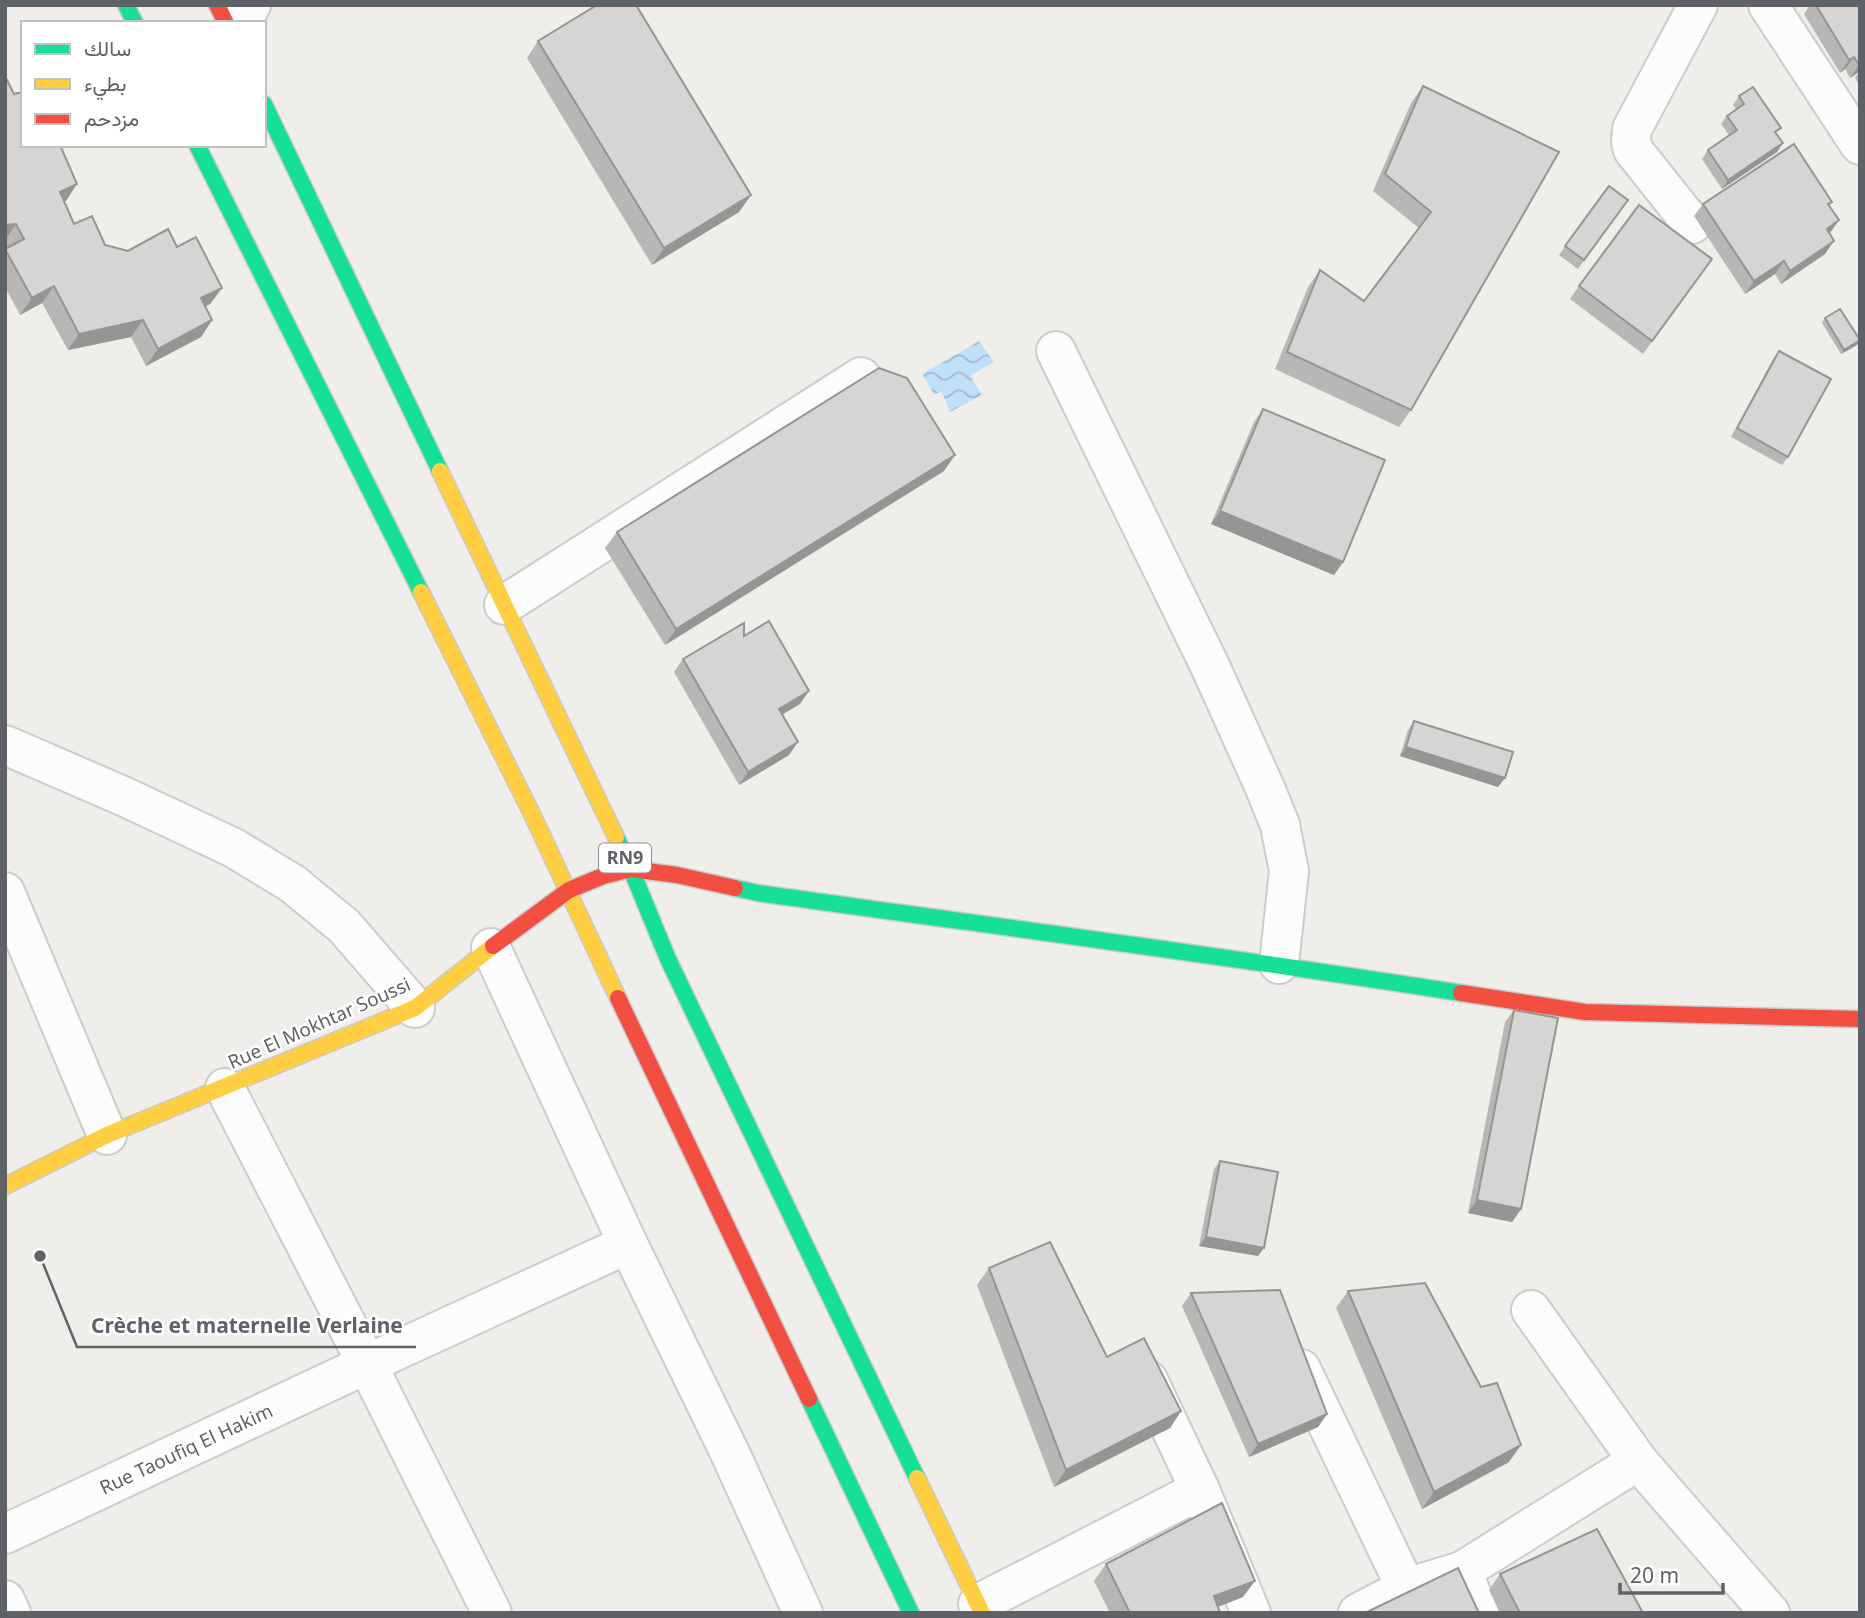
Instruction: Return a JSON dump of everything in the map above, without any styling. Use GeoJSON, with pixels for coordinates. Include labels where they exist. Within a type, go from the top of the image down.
{"type":"FeatureCollection","features":[{"type":"Feature","properties":{"kind":"main road"},"geometry":{"type":"LineString","coordinates":[[126,5],[134,21]]}},
{"type":"Feature","properties":{"kind":"main road"},"geometry":{"type":"LineString","coordinates":[[217,5],[225,21]]}},
{"type":"Feature","properties":{"kind":"main road","name":"RN9"},"geometry":{"type":"LineString","coordinates":[[266,108],[631,869],[668,959],[980,1608]]}},
{"type":"Feature","properties":{"kind":"main road"},"geometry":{"type":"LineString","coordinates":[[198,147],[569,890],[911,1613]]}},
{"type":"Feature","properties":{"kind":"main road"},"geometry":{"type":"LineString","coordinates":[[631,869],[677,875],[758,893],[1279,964],[1585,1012],[1860,1018]]}},
{"type":"Feature","properties":{"kind":"main road","name":"Rue El Mokhtar Soussi"},"geometry":{"type":"LineString","coordinates":[[5,1186],[107,1135],[415,1008],[569,890],[603,876],[631,869]]}},
{"type":"Feature","properties":{"kind":"street"},"geometry":{"type":"LineString","coordinates":[[242,21],[251,5]]}},
{"type":"Feature","properties":{"kind":"street"},"geometry":{"type":"LineString","coordinates":[[1692,223],[1633,150],[1630,142],[1632,129],[1698,5]]}},
{"type":"Feature","properties":{"kind":"street"},"geometry":{"type":"LineString","coordinates":[[1768,5],[1860,145]]}},
{"type":"Feature","properties":{"kind":"street"},"geometry":{"type":"LineString","coordinates":[[1056,351],[1210,666],[1280,825],[1289,871],[1279,964]]}},
{"type":"Feature","properties":{"kind":"street"},"geometry":{"type":"LineString","coordinates":[[504,605],[861,377]]}},
{"type":"Feature","properties":{"kind":"street"},"geometry":{"type":"LineString","coordinates":[[5,745],[234,848],[293,884],[344,926],[415,1008]]}},
{"type":"Feature","properties":{"kind":"street"},"geometry":{"type":"LineString","coordinates":[[5,892],[107,1135]]}},
{"type":"Feature","properties":{"kind":"street"},"geometry":{"type":"LineString","coordinates":[[491,948],[803,1613]]}},
{"type":"Feature","properties":{"kind":"street"},"geometry":{"type":"LineString","coordinates":[[225,1088],[492,1613]]}},
{"type":"Feature","properties":{"kind":"street","name":"Rue Taoufiq El Hakim"},"geometry":{"type":"LineString","coordinates":[[5,1534],[628,1244]]}},
{"type":"Feature","properties":{"kind":"street"},"geometry":{"type":"LineString","coordinates":[[1531,1310],[1638,1461],[1770,1613]]}},
{"type":"Feature","properties":{"kind":"street"},"geometry":{"type":"LineString","coordinates":[[1289,1343],[1406,1588]]}},
{"type":"Feature","properties":{"kind":"street"},"geometry":{"type":"LineString","coordinates":[[1144,1371],[1200,1490],[1251,1613]]}},
{"type":"Feature","properties":{"kind":"street"},"geometry":{"type":"LineString","coordinates":[[1358,1613],[1406,1588],[1462,1571],[1638,1461]]}},
{"type":"Feature","properties":{"kind":"street"},"geometry":{"type":"LineString","coordinates":[[980,1608],[1200,1490]]}},
{"type":"Feature","properties":{"kind":"street"},"geometry":{"type":"LineString","coordinates":[[1462,1571],[1479,1613]]}},
{"type":"Feature","properties":{"kind":"street"},"geometry":{"type":"LineString","coordinates":[[5,1600],[12,1613]]}},
{"type":"Feature","properties":{"kind":"water"},"geometry":{"type":"Polygon","coordinates":[[[979,341],[994,362],[970,376],[982,395],[950,412],[942,392],[934,394],[922,374],[979,341]]]}},
{"type":"Feature","properties":{"kind":"building"},"geometry":{"type":"Polygon","coordinates":[[[597,5],[636,5],[751,195],[664,248],[538,41],[597,5]]]}},
{"type":"Feature","properties":{"kind":"building"},"geometry":{"type":"Polygon","coordinates":[[[1816,5],[1860,5],[1859,65],[1854,57],[1849,60],[1816,5]]]}},
{"type":"Feature","properties":{"kind":"building"},"geometry":{"type":"Polygon","coordinates":[[[5,76],[14,94],[21,92],[21,147],[61,147],[77,184],[60,192],[74,224],[92,216],[105,245],[128,251],[168,229],[177,247],[196,237],[222,288],[201,298],[212,320],[158,349],[143,320],[79,334],[54,286],[32,298],[5,249],[24,239],[16,224],[5,225],[5,76]]]}},
{"type":"Feature","properties":{"kind":"building"},"geometry":{"type":"Polygon","coordinates":[[[1423,86],[1559,152],[1411,410],[1287,352],[1320,270],[1364,301],[1431,212],[1385,174],[1423,86]]]}},
{"type":"Feature","properties":{"kind":"building"},"geometry":{"type":"Polygon","coordinates":[[[1753,87],[1781,128],[1775,132],[1783,143],[1728,180],[1708,150],[1737,130],[1727,116],[1744,104],[1739,96],[1753,87]]]}},
{"type":"Feature","properties":{"kind":"building"},"geometry":{"type":"Polygon","coordinates":[[[1794,144],[1832,202],[1828,204],[1839,220],[1827,229],[1834,241],[1790,271],[1784,261],[1754,281],[1703,204],[1794,144]]]}},
{"type":"Feature","properties":{"kind":"building"},"geometry":{"type":"Polygon","coordinates":[[[1609,186],[1628,200],[1584,260],[1565,246],[1609,186]]]}},
{"type":"Feature","properties":{"kind":"building"},"geometry":{"type":"Polygon","coordinates":[[[1639,205],[1712,259],[1652,341],[1579,286],[1639,205]]]}},
{"type":"Feature","properties":{"kind":"building"},"geometry":{"type":"Polygon","coordinates":[[[1840,309],[1860,340],[1844,350],[1825,318],[1840,309]]]}},
{"type":"Feature","properties":{"kind":"building"},"geometry":{"type":"Polygon","coordinates":[[[1779,351],[1831,379],[1788,457],[1737,428],[1779,351]]]}},
{"type":"Feature","properties":{"kind":"building"},"geometry":{"type":"Polygon","coordinates":[[[879,368],[907,378],[955,455],[676,629],[617,532],[879,368]]]}},
{"type":"Feature","properties":{"kind":"building"},"geometry":{"type":"Polygon","coordinates":[[[1263,409],[1385,460],[1343,562],[1220,511],[1263,409]]]}},
{"type":"Feature","properties":{"kind":"building"},"geometry":{"type":"Polygon","coordinates":[[[769,621],[809,691],[779,709],[798,742],[748,772],[683,659],[744,623],[744,636],[769,621]]]}},
{"type":"Feature","properties":{"kind":"building"},"geometry":{"type":"Polygon","coordinates":[[[1414,721],[1513,752],[1505,778],[1406,747],[1414,721]]]}},
{"type":"Feature","properties":{"kind":"building"},"geometry":{"type":"Polygon","coordinates":[[[1514,1010],[1558,1018],[1521,1209],[1477,1200],[1514,1010]]]}},
{"type":"Feature","properties":{"kind":"building"},"geometry":{"type":"Polygon","coordinates":[[[1220,1161],[1278,1172],[1264,1248],[1206,1237],[1220,1161]]]}},
{"type":"Feature","properties":{"kind":"building"},"geometry":{"type":"Polygon","coordinates":[[[1050,1242],[1107,1357],[1144,1338],[1181,1411],[1066,1470],[989,1268],[1050,1242]]]}},
{"type":"Feature","properties":{"kind":"building"},"geometry":{"type":"Polygon","coordinates":[[[1425,1283],[1481,1387],[1497,1383],[1521,1445],[1434,1492],[1348,1291],[1425,1283]]]}},
{"type":"Feature","properties":{"kind":"building"},"geometry":{"type":"Polygon","coordinates":[[[1280,1290],[1327,1414],[1258,1444],[1191,1293],[1280,1290]]]}},
{"type":"Feature","properties":{"kind":"building"},"geometry":{"type":"Polygon","coordinates":[[[1222,1503],[1255,1581],[1214,1596],[1220,1613],[1130,1613],[1106,1564],[1222,1503]]]}},
{"type":"Feature","properties":{"kind":"building"},"geometry":{"type":"Polygon","coordinates":[[[1597,1529],[1643,1613],[1520,1613],[1500,1574],[1597,1529]]]}},
{"type":"Feature","properties":{"kind":"building"},"geometry":{"type":"Polygon","coordinates":[[[1458,1568],[1479,1613],[1365,1613],[1458,1568]]]}},
{"type":"Feature","properties":{"kind":"traffic: fast"},"geometry":{"type":"LineString","coordinates":[[126,5],[134,21]]}},
{"type":"Feature","properties":{"kind":"traffic: fast"},"geometry":{"type":"LineString","coordinates":[[266,108],[440,471]]}},
{"type":"Feature","properties":{"kind":"traffic: fast"},"geometry":{"type":"LineString","coordinates":[[198,147],[421,592]]}},
{"type":"Feature","properties":{"kind":"traffic: fast"},"geometry":{"type":"LineString","coordinates":[[616,837],[668,959],[917,1478]]}},
{"type":"Feature","properties":{"kind":"traffic: fast"},"geometry":{"type":"LineString","coordinates":[[735,888],[1461,993]]}},
{"type":"Feature","properties":{"kind":"traffic: fast"},"geometry":{"type":"LineString","coordinates":[[809,1399],[911,1613]]}},
{"type":"Feature","properties":{"kind":"traffic: slow"},"geometry":{"type":"LineString","coordinates":[[440,471],[616,837]]}},
{"type":"Feature","properties":{"kind":"traffic: slow"},"geometry":{"type":"LineString","coordinates":[[421,592],[532,814],[618,998]]}},
{"type":"Feature","properties":{"kind":"traffic: slow"},"geometry":{"type":"LineString","coordinates":[[5,1186],[107,1135],[415,1008],[493,946]]}},
{"type":"Feature","properties":{"kind":"traffic: slow"},"geometry":{"type":"LineString","coordinates":[[917,1478],[982,1613]]}},
{"type":"Feature","properties":{"kind":"traffic: jam"},"geometry":{"type":"LineString","coordinates":[[217,5],[225,21]]}},
{"type":"Feature","properties":{"kind":"traffic: jam"},"geometry":{"type":"LineString","coordinates":[[493,946],[569,890],[603,876],[631,869],[677,875],[735,888]]}},
{"type":"Feature","properties":{"kind":"traffic: jam"},"geometry":{"type":"LineString","coordinates":[[1461,993],[1585,1012],[1860,1019]]}},
{"type":"Feature","properties":{"kind":"traffic: jam"},"geometry":{"type":"LineString","coordinates":[[618,998],[809,1399]]}},
{"type":"Feature","properties":{"kind":"place","name":"Crèche et maternelle Verlaine"},"geometry":{"type":"Point","coordinates":[40,1256]}}]}
